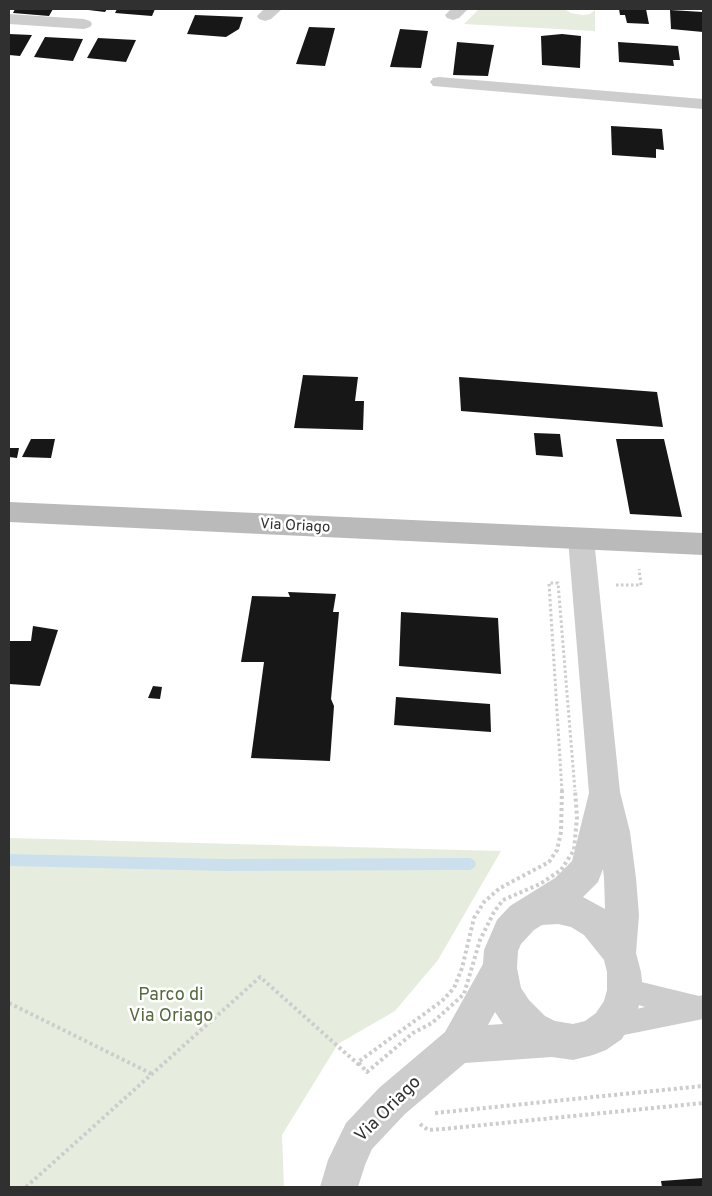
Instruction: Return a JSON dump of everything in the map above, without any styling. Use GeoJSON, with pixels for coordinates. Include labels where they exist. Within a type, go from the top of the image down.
{"type":"FeatureCollection","features":[{"type":"Feature","properties":{"kind":"street"},"geometry":{"type":"LineString","coordinates":[[9,19],[84,24]]}},
{"type":"Feature","properties":{"kind":"street"},"geometry":{"type":"LineString","coordinates":[[439,82],[703,104]]}},
{"type":"Feature","properties":{"kind":"street","name":"Via Oriago"},"geometry":{"type":"LineString","coordinates":[[9,512],[703,544]]}},
{"type":"Feature","properties":{"kind":"street","name":"Via Oriago"},"geometry":{"type":"LineString","coordinates":[[581,539],[604,792],[614,832],[620,878],[622,915],[619,953]]}},
{"type":"Feature","properties":{"kind":"street","name":"Via Oriago"},"geometry":{"type":"LineString","coordinates":[[552,1039],[532,1029],[516,1014],[504,994],[500,968],[500,950],[509,932],[522,918],[567,890],[586,870],[604,792]]}},
{"type":"Feature","properties":{"kind":"street","name":"Via Oriago"},"geometry":{"type":"LineString","coordinates":[[458,1045],[552,1039],[573,1042],[583,1040],[592,1037],[609,1026],[620,1009],[625,990],[624,972],[619,953],[609,937],[596,923],[578,912],[558,907],[539,909]]}},
{"type":"Feature","properties":{"kind":"street","name":"Via Oriago"},"geometry":{"type":"LineString","coordinates":[[339,1187],[350,1153],[359,1136],[392,1101],[458,1045],[500,968]]}},
{"type":"Feature","properties":{"kind":"lane"},"geometry":{"type":"LineString","coordinates":[[625,990],[702,1007]]}},
{"type":"Feature","properties":{"kind":"lane"},"geometry":{"type":"LineString","coordinates":[[609,1026],[702,1007]]}},
{"type":"Feature","properties":{"kind":"path"},"geometry":{"type":"LineString","coordinates":[[612,585],[641,585],[639,566]]}},
{"type":"Feature","properties":{"kind":"path"},"geometry":{"type":"LineString","coordinates":[[549,582],[558,583],[577,817],[574,850],[561,870],[540,884],[503,900],[494,912],[480,940],[464,994],[432,1023],[413,1034],[367,1072],[358,1062],[442,1001],[454,988],[462,968],[472,926],[484,902],[500,888],[549,862],[557,850],[561,832],[563,804],[549,582]]}},
{"type":"Feature","properties":{"kind":"path"},"geometry":{"type":"LineString","coordinates":[[26,1187],[260,977],[367,1072]]}},
{"type":"Feature","properties":{"kind":"path"},"geometry":{"type":"LineString","coordinates":[[9,1003],[152,1074]]}},
{"type":"Feature","properties":{"kind":"path"},"geometry":{"type":"LineString","coordinates":[[429,1113],[703,1086]]}},
{"type":"Feature","properties":{"kind":"path"},"geometry":{"type":"LineString","coordinates":[[413,1119],[428,1130],[703,1103]]}},
{"type":"Feature","properties":{"kind":"green space"},"geometry":{"type":"Polygon","coordinates":[[[479,9],[564,9],[571,13],[583,15],[590,14],[595,10],[595,31],[464,24],[479,9]]]}},
{"type":"Feature","properties":{"kind":"green space","name":"Parco di Via Oriago"},"geometry":{"type":"Polygon","coordinates":[[[9,838],[501,851],[438,960],[395,1011],[338,1044],[282,1135],[284,1187],[9,1187],[9,838]]]}},
{"type":"Feature","properties":{"kind":"building"},"geometry":{"type":"Polygon","coordinates":[[[15,9],[53,9],[49,16],[13,13],[15,9]]]}},
{"type":"Feature","properties":{"kind":"building"},"geometry":{"type":"Polygon","coordinates":[[[80,9],[107,9],[105,12],[80,9]]]}},
{"type":"Feature","properties":{"kind":"building"},"geometry":{"type":"Polygon","coordinates":[[[117,9],[155,9],[152,16],[115,13],[117,9]]]}},
{"type":"Feature","properties":{"kind":"building"},"geometry":{"type":"Polygon","coordinates":[[[619,9],[646,9],[649,24],[627,23],[625,15],[620,15],[619,9]]]}},
{"type":"Feature","properties":{"kind":"building"},"geometry":{"type":"Polygon","coordinates":[[[670,10],[703,12],[703,32],[671,29],[670,10]]]}},
{"type":"Feature","properties":{"kind":"building"},"geometry":{"type":"Polygon","coordinates":[[[195,15],[243,17],[239,29],[226,37],[187,34],[195,15]]]}},
{"type":"Feature","properties":{"kind":"building"},"geometry":{"type":"Polygon","coordinates":[[[309,27],[335,28],[325,66],[296,64],[309,27]]]}},
{"type":"Feature","properties":{"kind":"building"},"geometry":{"type":"Polygon","coordinates":[[[400,29],[428,31],[421,68],[390,67],[400,29]]]}},
{"type":"Feature","properties":{"kind":"building"},"geometry":{"type":"Polygon","coordinates":[[[9,34],[32,35],[20,56],[9,55],[9,34]]]}},
{"type":"Feature","properties":{"kind":"building"},"geometry":{"type":"Polygon","coordinates":[[[562,34],[581,36],[580,68],[542,65],[541,36],[562,34]]]}},
{"type":"Feature","properties":{"kind":"building"},"geometry":{"type":"Polygon","coordinates":[[[45,37],[83,39],[73,61],[34,57],[45,37]]]}},
{"type":"Feature","properties":{"kind":"building"},"geometry":{"type":"Polygon","coordinates":[[[98,38],[136,40],[126,62],[87,58],[98,38]]]}},
{"type":"Feature","properties":{"kind":"building"},"geometry":{"type":"Polygon","coordinates":[[[457,42],[494,45],[488,76],[453,75],[457,42]]]}},
{"type":"Feature","properties":{"kind":"building"},"geometry":{"type":"Polygon","coordinates":[[[618,42],[678,46],[680,60],[673,60],[674,66],[619,62],[618,42]]]}},
{"type":"Feature","properties":{"kind":"building"},"geometry":{"type":"Polygon","coordinates":[[[611,126],[662,129],[664,150],[656,149],[656,158],[612,155],[611,126]]]}},
{"type":"Feature","properties":{"kind":"building"},"geometry":{"type":"Polygon","coordinates":[[[303,375],[358,377],[355,401],[364,401],[363,430],[294,428],[303,375]]]}},
{"type":"Feature","properties":{"kind":"building"},"geometry":{"type":"Polygon","coordinates":[[[459,377],[657,392],[663,427],[461,411],[459,377]]]}},
{"type":"Feature","properties":{"kind":"building"},"geometry":{"type":"Polygon","coordinates":[[[534,433],[560,434],[563,457],[536,455],[534,433]]]}},
{"type":"Feature","properties":{"kind":"building"},"geometry":{"type":"Polygon","coordinates":[[[31,439],[55,439],[51,458],[22,457],[31,439]]]}},
{"type":"Feature","properties":{"kind":"building"},"geometry":{"type":"Polygon","coordinates":[[[616,439],[664,439],[682,517],[630,514],[616,439]]]}},
{"type":"Feature","properties":{"kind":"building"},"geometry":{"type":"Polygon","coordinates":[[[9,448],[19,448],[17,458],[9,457],[9,448]]]}},
{"type":"Feature","properties":{"kind":"building"},"geometry":{"type":"Polygon","coordinates":[[[288,592],[336,594],[333,612],[339,612],[331,699],[334,706],[330,761],[251,758],[264,662],[241,662],[252,596],[290,597],[288,592]]]}},
{"type":"Feature","properties":{"kind":"building"},"geometry":{"type":"Polygon","coordinates":[[[401,612],[498,618],[501,674],[399,666],[401,612]]]}},
{"type":"Feature","properties":{"kind":"building"},"geometry":{"type":"Polygon","coordinates":[[[33,626],[58,630],[40,686],[9,684],[9,641],[31,641],[33,626]]]}},
{"type":"Feature","properties":{"kind":"building"},"geometry":{"type":"Polygon","coordinates":[[[153,686],[162,687],[160,699],[148,698],[153,686]]]}},
{"type":"Feature","properties":{"kind":"building"},"geometry":{"type":"Polygon","coordinates":[[[396,697],[490,704],[491,732],[394,725],[396,697]]]}},
{"type":"Feature","properties":{"kind":"building"},"geometry":{"type":"Polygon","coordinates":[[[703,1178],[703,1187],[662,1187],[661,1181],[703,1178]]]}},
{"type":"Feature","properties":{"kind":"waterway"},"geometry":{"type":"LineString","coordinates":[[9,860],[224,865],[470,864]]}}]}
